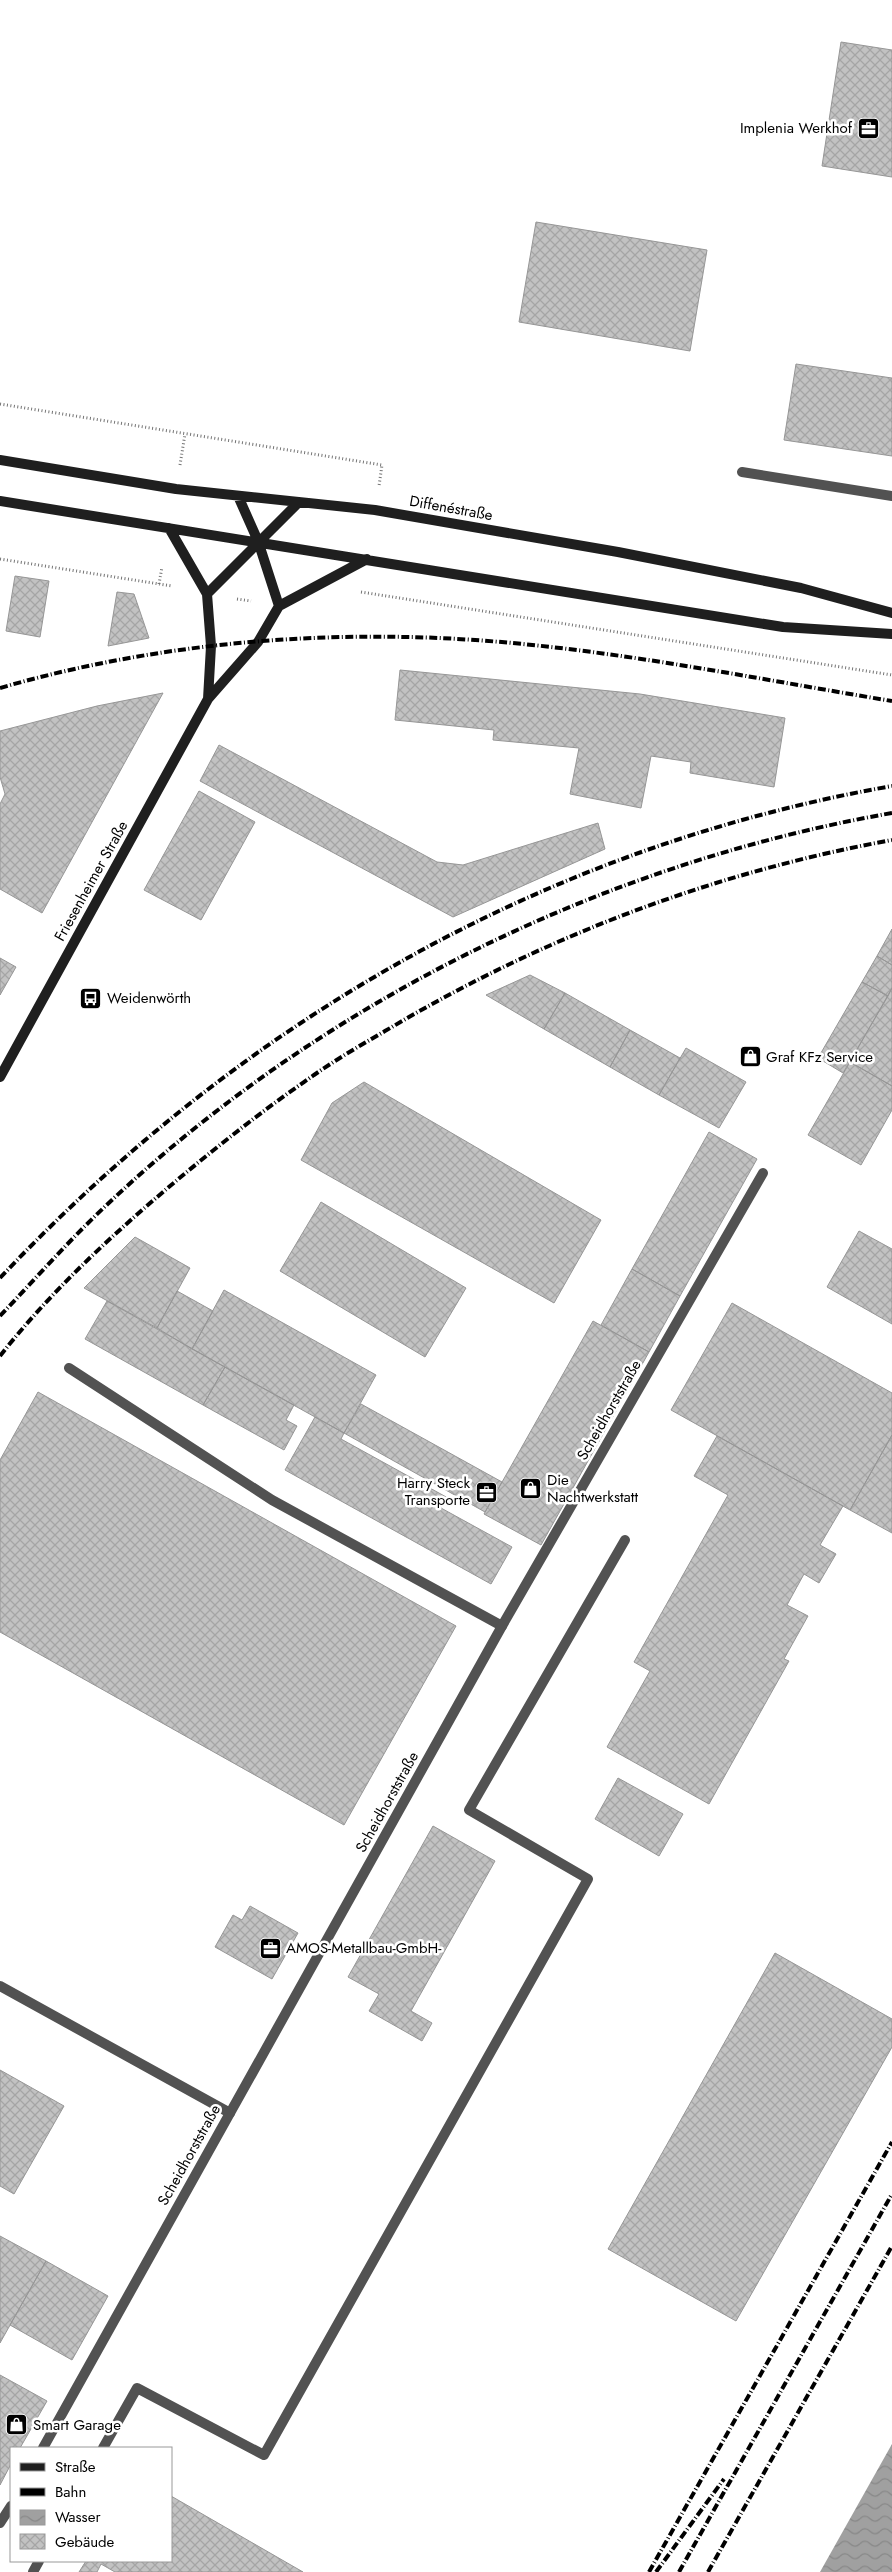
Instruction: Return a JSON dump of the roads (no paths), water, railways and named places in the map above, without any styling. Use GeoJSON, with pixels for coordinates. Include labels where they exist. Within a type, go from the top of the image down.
{"type":"FeatureCollection","features":[{"type":"Feature","properties":{"kind":"main road","name":"Diffenéstraße"},"geometry":{"type":"LineString","coordinates":[[0,460],[176,489],[375,510],[618,552],[801,588],[892,613]]}},
{"type":"Feature","properties":{"kind":"main road"},"geometry":{"type":"LineString","coordinates":[[238,496],[258,541],[278,606],[367,559]]}},
{"type":"Feature","properties":{"kind":"main road"},"geometry":{"type":"LineString","coordinates":[[0,501],[783,627],[892,634]]}},
{"type":"Feature","properties":{"kind":"main road"},"geometry":{"type":"LineString","coordinates":[[169,528],[207,594],[299,502]]}},
{"type":"Feature","properties":{"kind":"main road","name":"Friesenheimer Straße"},"geometry":{"type":"LineString","coordinates":[[207,594],[211,646],[208,700]]}},
{"type":"Feature","properties":{"kind":"main road","name":"Friesenheimer Straße"},"geometry":{"type":"LineString","coordinates":[[0,1076],[208,700],[258,642],[278,606]]}},
{"type":"Feature","properties":{"kind":"street"},"geometry":{"type":"LineString","coordinates":[[742,472],[892,496]]}},
{"type":"Feature","properties":{"kind":"street","name":"Scheidhorststraße"},"geometry":{"type":"LineString","coordinates":[[44,2447],[502,1626],[763,1173]]}},
{"type":"Feature","properties":{"kind":"street"},"geometry":{"type":"LineString","coordinates":[[69,1368],[272,1500],[502,1626]]}},
{"type":"Feature","properties":{"kind":"street"},"geometry":{"type":"LineString","coordinates":[[104,2447],[137,2388],[264,2455],[588,1879],[469,1810],[625,1540]]}},
{"type":"Feature","properties":{"kind":"street"},"geometry":{"type":"LineString","coordinates":[[0,1986],[230,2113]]}},
{"type":"Feature","properties":{"kind":"street"},"geometry":{"type":"LineString","coordinates":[[0,2523],[10,2508]]}},
{"type":"Feature","properties":{"kind":"water"},"geometry":{"type":"Polygon","coordinates":[[[892,2444],[892,2572],[820,2572],[892,2444]]]}},
{"type":"Feature","properties":{"kind":"railway"},"geometry":{"type":"LineString","coordinates":[[0,688],[100,664],[150,654],[202,647],[304,638],[407,637],[529,645],[651,660],[892,701]]}},
{"type":"Feature","properties":{"kind":"railway"},"geometry":{"type":"LineString","coordinates":[[0,1278],[93,1186],[192,1102],[296,1026],[406,959],[520,901],[640,853],[764,814],[892,786]]}},
{"type":"Feature","properties":{"kind":"railway"},"geometry":{"type":"LineString","coordinates":[[0,1316],[98,1213],[196,1127],[284,1062],[377,1003],[475,950],[576,905],[679,866],[785,836],[892,813]]}},
{"type":"Feature","properties":{"kind":"railway"},"geometry":{"type":"LineString","coordinates":[[0,1356],[61,1286],[152,1201],[193,1167],[261,1113],[314,1075],[409,1017],[524,957],[583,931],[643,908],[765,869],[828,853],[892,840]]}},
{"type":"Feature","properties":{"kind":"railway"},"geometry":{"type":"LineString","coordinates":[[649,2572],[892,2142]]}},
{"type":"Feature","properties":{"kind":"railway"},"geometry":{"type":"LineString","coordinates":[[679,2572],[892,2194]]}},
{"type":"Feature","properties":{"kind":"railway"},"geometry":{"type":"LineString","coordinates":[[708,2572],[892,2246]]}},
{"type":"Feature","properties":{"kind":"railway"},"geometry":{"type":"LineString","coordinates":[[656,2572],[724,2479]]}},
{"type":"Feature","properties":{"kind":"place","name":"Implenia Werkhof"},"geometry":{"type":"Point","coordinates":[868,128]}},
{"type":"Feature","properties":{"kind":"place","name":"Weidenwörth"},"geometry":{"type":"Point","coordinates":[91,998]}},
{"type":"Feature","properties":{"kind":"place","name":"Graf KFz Service"},"geometry":{"type":"Point","coordinates":[750,1057]}},
{"type":"Feature","properties":{"kind":"place","name":"Die Nachtwerkstatt"},"geometry":{"type":"Point","coordinates":[531,1489]}},
{"type":"Feature","properties":{"kind":"place","name":"Harry Steck Transporte"},"geometry":{"type":"Point","coordinates":[486,1492]}},
{"type":"Feature","properties":{"kind":"place","name":"AMOS-Metallbau-GmbH-"},"geometry":{"type":"Point","coordinates":[270,1948]}},
{"type":"Feature","properties":{"kind":"place","name":"Smart Garage"},"geometry":{"type":"Point","coordinates":[17,2425]}}]}
